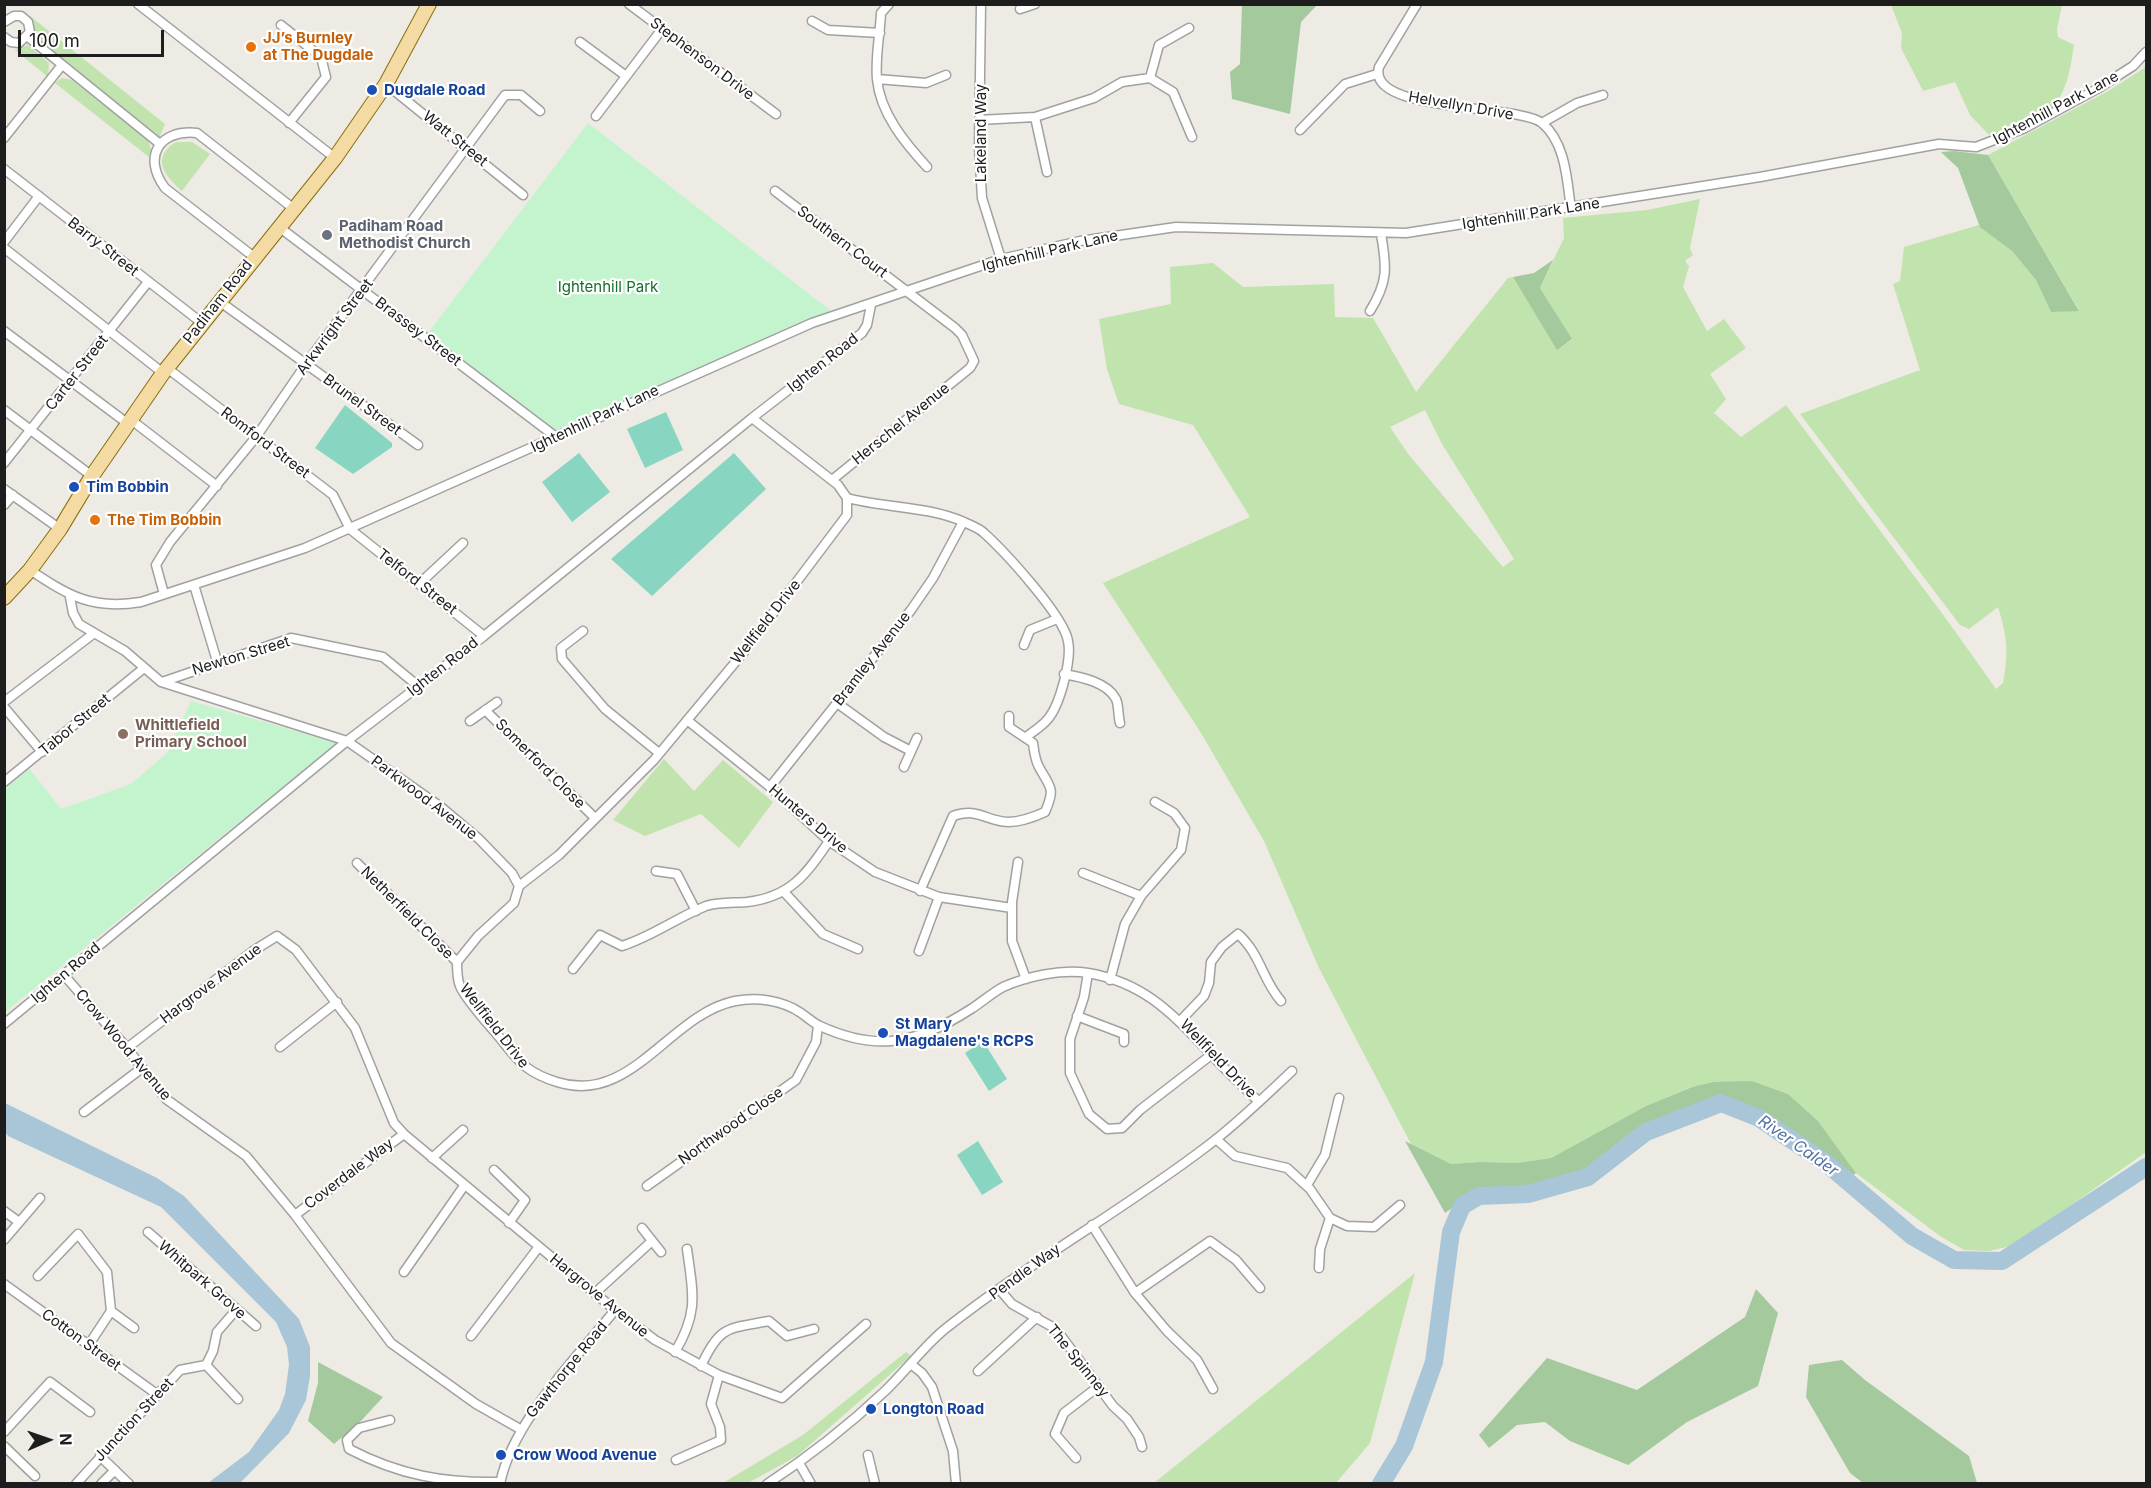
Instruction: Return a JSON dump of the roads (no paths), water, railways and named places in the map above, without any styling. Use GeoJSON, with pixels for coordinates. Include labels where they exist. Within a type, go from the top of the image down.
{"type":"FeatureCollection","features":[{"type":"Feature","properties":{"kind":"main road","name":"Padiham Road"},"geometry":{"type":"LineString","coordinates":[[4,598],[30,570],[60,529],[128,421],[165,370],[254,256],[335,158],[386,84],[429,4]]}},
{"type":"Feature","properties":{"kind":"street"},"geometry":{"type":"LineString","coordinates":[[138,4],[335,158]]}},
{"type":"Feature","properties":{"kind":"street","name":"Stephenson Drive"},"geometry":{"type":"LineString","coordinates":[[629,4],[776,114]]}},
{"type":"Feature","properties":{"kind":"street"},"geometry":{"type":"LineString","coordinates":[[889,4],[881,13],[877,79],[884,106],[904,142],[927,167]]}},
{"type":"Feature","properties":{"kind":"street","name":"Lakeland Way"},"geometry":{"type":"LineString","coordinates":[[981,4],[979,120],[982,198],[1001,259]]}},
{"type":"Feature","properties":{"kind":"street"},"geometry":{"type":"LineString","coordinates":[[1020,9],[1035,4]]}},
{"type":"Feature","properties":{"kind":"street"},"geometry":{"type":"LineString","coordinates":[[1300,130],[1345,84],[1377,74],[1417,4]]}},
{"type":"Feature","properties":{"kind":"street"},"geometry":{"type":"LineString","coordinates":[[4,22],[14,15],[26,19],[30,26],[28,37]]}},
{"type":"Feature","properties":{"kind":"street"},"geometry":{"type":"LineString","coordinates":[[812,21],[828,30],[880,33]]}},
{"type":"Feature","properties":{"kind":"street"},"geometry":{"type":"LineString","coordinates":[[281,25],[321,57],[326,77],[289,123]]}},
{"type":"Feature","properties":{"kind":"street"},"geometry":{"type":"LineString","coordinates":[[1149,78],[1159,45],[1189,28]]}},
{"type":"Feature","properties":{"kind":"street"},"geometry":{"type":"LineString","coordinates":[[596,116],[662,29]]}},
{"type":"Feature","properties":{"kind":"street"},"geometry":{"type":"LineString","coordinates":[[4,37],[16,43],[28,37]]}},
{"type":"Feature","properties":{"kind":"street"},"geometry":{"type":"LineString","coordinates":[[28,37],[160,144]]}},
{"type":"Feature","properties":{"kind":"street"},"geometry":{"type":"LineString","coordinates":[[580,42],[626,76]]}},
{"type":"Feature","properties":{"kind":"street","name":"Ightenhill Park Lane"},"geometry":{"type":"LineString","coordinates":[[30,570],[70,597],[116,606],[141,602],[306,548],[812,323],[871,305],[1001,259],[1080,242],[1176,227],[1406,233],[1571,209],[1872,158],[1939,144],[1976,147],[2025,128],[2097,89],[2133,66],[2146,52]]}},
{"type":"Feature","properties":{"kind":"street"},"geometry":{"type":"LineString","coordinates":[[4,138],[62,66]]}},
{"type":"Feature","properties":{"kind":"street","name":"Helvellyn Drive"},"geometry":{"type":"LineString","coordinates":[[1377,74],[1381,82],[1395,94],[1467,109],[1530,117],[1542,123]]}},
{"type":"Feature","properties":{"kind":"street"},"geometry":{"type":"LineString","coordinates":[[877,79],[908,84],[926,83],[946,75]]}},
{"type":"Feature","properties":{"kind":"street"},"geometry":{"type":"LineString","coordinates":[[979,120],[1035,117],[1094,98],[1122,82],[1149,78],[1173,92],[1192,137]]}},
{"type":"Feature","properties":{"kind":"street","name":"Watt Street"},"geometry":{"type":"LineString","coordinates":[[386,84],[523,195]]}},
{"type":"Feature","properties":{"kind":"street","name":"Arkwright Street"},"geometry":{"type":"LineString","coordinates":[[164,594],[156,566],[170,542],[256,436],[306,364],[363,290],[505,95],[521,95],[540,111]]}},
{"type":"Feature","properties":{"kind":"street"},"geometry":{"type":"LineString","coordinates":[[1571,209],[1566,167],[1556,141],[1542,123],[1577,103],[1603,95]]}},
{"type":"Feature","properties":{"kind":"street"},"geometry":{"type":"LineString","coordinates":[[1035,117],[1047,172]]}},
{"type":"Feature","properties":{"kind":"street"},"geometry":{"type":"LineString","coordinates":[[254,256],[165,188],[155,174],[154,156],[160,144],[182,131],[197,133],[294,209]]}},
{"type":"Feature","properties":{"kind":"street","name":"Barry Street"},"geometry":{"type":"LineString","coordinates":[[4,169],[202,323]]}},
{"type":"Feature","properties":{"kind":"street","name":"Southern Court"},"geometry":{"type":"LineString","coordinates":[[775,191],[962,335],[974,358],[970,368]]}},
{"type":"Feature","properties":{"kind":"street"},"geometry":{"type":"LineString","coordinates":[[4,242],[39,196]]}},
{"type":"Feature","properties":{"kind":"street","name":"Brassey Street"},"geometry":{"type":"LineString","coordinates":[[279,227],[556,437]]}},
{"type":"Feature","properties":{"kind":"street"},"geometry":{"type":"LineString","coordinates":[[1370,311],[1383,289],[1384,253],[1381,234]]}},
{"type":"Feature","properties":{"kind":"street","name":"Romford Street"},"geometry":{"type":"LineString","coordinates":[[4,248],[110,331],[256,436],[333,495],[350,529]]}},
{"type":"Feature","properties":{"kind":"street","name":"Carter Street"},"geometry":{"type":"LineString","coordinates":[[4,463],[148,282]]}},
{"type":"Feature","properties":{"kind":"street","name":"Brunel Street"},"geometry":{"type":"LineString","coordinates":[[219,301],[418,445]]}},
{"type":"Feature","properties":{"kind":"street","name":"Ighten Road"},"geometry":{"type":"LineString","coordinates":[[4,1024],[347,741],[484,636],[752,418],[862,333],[867,325],[871,305]]}},
{"type":"Feature","properties":{"kind":"street"},"geometry":{"type":"LineString","coordinates":[[4,331],[217,486]]}},
{"type":"Feature","properties":{"kind":"street","name":"Herschel Avenue"},"geometry":{"type":"LineString","coordinates":[[832,480],[970,368]]}},
{"type":"Feature","properties":{"kind":"street"},"geometry":{"type":"LineString","coordinates":[[4,410],[92,476]]}},
{"type":"Feature","properties":{"kind":"street"},"geometry":{"type":"LineString","coordinates":[[752,418],[832,480],[847,498],[876,505],[943,514],[963,522],[982,532],[1022,572],[1057,619],[1068,641],[1061,693],[1048,719],[1026,737]]}},
{"type":"Feature","properties":{"kind":"street"},"geometry":{"type":"LineString","coordinates":[[4,489],[60,529]]}},
{"type":"Feature","properties":{"kind":"street"},"geometry":{"type":"LineString","coordinates":[[4,505],[13,495]]}},
{"type":"Feature","properties":{"kind":"street","name":"Wellfield Drive"},"geometry":{"type":"LineString","coordinates":[[847,498],[847,515],[831,538],[687,720],[659,753],[559,855],[519,886],[514,903],[478,936],[457,962],[459,985],[512,1053],[532,1074],[567,1085],[589,1086],[621,1077],[692,1023],[718,1007],[734,1001],[774,1001],[800,1012],[818,1026],[866,1039],[889,1041],[923,1036],[1002,988],[1026,980],[1067,972],[1088,973],[1133,987],[1181,1020],[1211,1055],[1259,1102]]}},
{"type":"Feature","properties":{"kind":"street","name":"Bramley Avenue"},"geometry":{"type":"LineString","coordinates":[[770,787],[911,610],[933,578],[963,522]]}},
{"type":"Feature","properties":{"kind":"street","name":"Telford Street"},"geometry":{"type":"LineString","coordinates":[[350,529],[484,636]]}},
{"type":"Feature","properties":{"kind":"street"},"geometry":{"type":"LineString","coordinates":[[419,584],[463,543]]}},
{"type":"Feature","properties":{"kind":"street"},"geometry":{"type":"LineString","coordinates":[[194,585],[217,661]]}},
{"type":"Feature","properties":{"kind":"street"},"geometry":{"type":"LineString","coordinates":[[70,597],[73,613],[79,624],[125,651],[161,682]]}},
{"type":"Feature","properties":{"kind":"street"},"geometry":{"type":"LineString","coordinates":[[1024,645],[1030,630],[1057,619]]}},
{"type":"Feature","properties":{"kind":"street"},"geometry":{"type":"LineString","coordinates":[[583,631],[561,648],[562,659],[605,709],[659,753]]}},
{"type":"Feature","properties":{"kind":"street"},"geometry":{"type":"LineString","coordinates":[[42,752],[4,705],[93,633]]}},
{"type":"Feature","properties":{"kind":"street","name":"Newton Street"},"geometry":{"type":"LineString","coordinates":[[161,682],[217,661],[291,638],[383,657],[418,686]]}},
{"type":"Feature","properties":{"kind":"street","name":"Tabor Street"},"geometry":{"type":"LineString","coordinates":[[4,782],[144,668]]}},
{"type":"Feature","properties":{"kind":"street"},"geometry":{"type":"LineString","coordinates":[[1064,674],[1086,679],[1102,686],[1115,699],[1119,723]]}},
{"type":"Feature","properties":{"kind":"street","name":"Parkwood Avenue"},"geometry":{"type":"LineString","coordinates":[[161,682],[347,741],[419,790],[479,839],[512,873],[519,886]]}},
{"type":"Feature","properties":{"kind":"street","name":"Somerford Close"},"geometry":{"type":"LineString","coordinates":[[470,721],[497,702]]}},
{"type":"Feature","properties":{"kind":"street"},"geometry":{"type":"LineString","coordinates":[[837,703],[884,737],[911,751]]}},
{"type":"Feature","properties":{"kind":"street","name":"Somerford Close"},"geometry":{"type":"LineString","coordinates":[[485,710],[595,818]]}},
{"type":"Feature","properties":{"kind":"street"},"geometry":{"type":"LineString","coordinates":[[920,891],[953,816],[969,811],[1007,822],[1033,818],[1045,812],[1051,799],[1050,783],[1038,766],[1033,743],[1009,727],[1010,716]]}},
{"type":"Feature","properties":{"kind":"street","name":"Hunters Drive"},"geometry":{"type":"LineString","coordinates":[[687,720],[770,787],[829,841],[875,872],[939,897],[1012,908]]}},
{"type":"Feature","properties":{"kind":"street"},"geometry":{"type":"LineString","coordinates":[[904,767],[917,738]]}},
{"type":"Feature","properties":{"kind":"street"},"geometry":{"type":"LineString","coordinates":[[1110,980],[1125,924],[1141,896],[1180,850],[1185,828],[1174,813],[1155,802]]}},
{"type":"Feature","properties":{"kind":"street"},"geometry":{"type":"LineString","coordinates":[[573,969],[600,934],[622,946],[649,937],[708,905],[751,901],[784,893],[808,871],[829,841]]}},
{"type":"Feature","properties":{"kind":"street"},"geometry":{"type":"LineString","coordinates":[[1018,861],[1012,908],[1012,941],[1026,980]]}},
{"type":"Feature","properties":{"kind":"street","name":"Netherfield Close"},"geometry":{"type":"LineString","coordinates":[[357,863],[457,962]]}},
{"type":"Feature","properties":{"kind":"street"},"geometry":{"type":"LineString","coordinates":[[656,871],[676,873],[696,911]]}},
{"type":"Feature","properties":{"kind":"street"},"geometry":{"type":"LineString","coordinates":[[1083,873],[1141,896]]}},
{"type":"Feature","properties":{"kind":"street"},"geometry":{"type":"LineString","coordinates":[[784,893],[823,934],[858,949]]}},
{"type":"Feature","properties":{"kind":"street"},"geometry":{"type":"LineString","coordinates":[[919,951],[939,897]]}},
{"type":"Feature","properties":{"kind":"street"},"geometry":{"type":"LineString","coordinates":[[1181,1020],[1204,996],[1209,983],[1211,962],[1222,946],[1238,934],[1251,945],[1269,988],[1281,1001]]}},
{"type":"Feature","properties":{"kind":"street","name":"Hargrove Avenue"},"geometry":{"type":"LineString","coordinates":[[127,1048],[253,951],[277,936],[296,950],[355,1029],[394,1123],[404,1134],[615,1310],[675,1352],[719,1375],[782,1398],[866,1324]]}},
{"type":"Feature","properties":{"kind":"street"},"geometry":{"type":"LineString","coordinates":[[1088,973],[1070,1039],[1070,1073],[1089,1114],[1107,1129],[1122,1128],[1140,1110],[1211,1055]]}},
{"type":"Feature","properties":{"kind":"street","name":"Crow Wood Avenue"},"geometry":{"type":"LineString","coordinates":[[64,975],[127,1048],[166,1099],[246,1156],[295,1215],[391,1343],[476,1404],[520,1429]]}},
{"type":"Feature","properties":{"kind":"street"},"geometry":{"type":"LineString","coordinates":[[280,1047],[337,1002]]}},
{"type":"Feature","properties":{"kind":"street"},"geometry":{"type":"LineString","coordinates":[[1077,1016],[1124,1034],[1124,1042]]}},
{"type":"Feature","properties":{"kind":"street","name":"Northwood Close"},"geometry":{"type":"LineString","coordinates":[[647,1186],[796,1080],[816,1042],[818,1026]]}},
{"type":"Feature","properties":{"kind":"street"},"geometry":{"type":"LineString","coordinates":[[84,1112],[142,1068]]}},
{"type":"Feature","properties":{"kind":"street","name":"Pendle Way"},"geometry":{"type":"LineString","coordinates":[[767,1484],[843,1429],[912,1365],[943,1330],[1033,1264],[1216,1139],[1292,1071]]}},
{"type":"Feature","properties":{"kind":"street"},"geometry":{"type":"LineString","coordinates":[[1306,1185],[1325,1155],[1339,1098]]}},
{"type":"Feature","properties":{"kind":"street"},"geometry":{"type":"LineString","coordinates":[[432,1158],[463,1130]]}},
{"type":"Feature","properties":{"kind":"street","name":"Coverdale Way"},"geometry":{"type":"LineString","coordinates":[[295,1215],[404,1134]]}},
{"type":"Feature","properties":{"kind":"street"},"geometry":{"type":"LineString","coordinates":[[1216,1139],[1235,1156],[1287,1168],[1306,1185],[1330,1218],[1347,1226],[1374,1227],[1400,1205]]}},
{"type":"Feature","properties":{"kind":"street"},"geometry":{"type":"LineString","coordinates":[[494,1170],[525,1200],[509,1223]]}},
{"type":"Feature","properties":{"kind":"street"},"geometry":{"type":"LineString","coordinates":[[404,1272],[464,1186]]}},
{"type":"Feature","properties":{"kind":"street"},"geometry":{"type":"LineString","coordinates":[[4,1240],[40,1198]]}},
{"type":"Feature","properties":{"kind":"street"},"geometry":{"type":"LineString","coordinates":[[4,1211],[19,1222]]}},
{"type":"Feature","properties":{"kind":"street"},"geometry":{"type":"LineString","coordinates":[[1319,1268],[1320,1249],[1330,1218]]}},
{"type":"Feature","properties":{"kind":"street"},"geometry":{"type":"LineString","coordinates":[[1092,1225],[1134,1290],[1167,1331],[1197,1360],[1213,1389]]}},
{"type":"Feature","properties":{"kind":"street"},"geometry":{"type":"LineString","coordinates":[[642,1228],[661,1252]]}},
{"type":"Feature","properties":{"kind":"street","name":"Whitpark Grove"},"geometry":{"type":"LineString","coordinates":[[148,1232],[256,1326]]}},
{"type":"Feature","properties":{"kind":"street"},"geometry":{"type":"LineString","coordinates":[[38,1276],[78,1234],[106,1272],[111,1311],[88,1346]]}},
{"type":"Feature","properties":{"kind":"street"},"geometry":{"type":"LineString","coordinates":[[595,1293],[652,1241]]}},
{"type":"Feature","properties":{"kind":"street"},"geometry":{"type":"LineString","coordinates":[[1134,1290],[1210,1241],[1236,1260],[1260,1288]]}},
{"type":"Feature","properties":{"kind":"street"},"geometry":{"type":"LineString","coordinates":[[471,1336],[538,1248]]}},
{"type":"Feature","properties":{"kind":"street"},"geometry":{"type":"LineString","coordinates":[[675,1352],[688,1330],[693,1309],[687,1249]]}},
{"type":"Feature","properties":{"kind":"street","name":"Cotton Street"},"geometry":{"type":"LineString","coordinates":[[4,1284],[158,1395]]}},
{"type":"Feature","properties":{"kind":"street","name":"The Spinney"},"geometry":{"type":"LineString","coordinates":[[1000,1290],[1012,1304],[1056,1329],[1127,1419],[1139,1437],[1142,1448]]}},
{"type":"Feature","properties":{"kind":"street"},"geometry":{"type":"LineString","coordinates":[[236,1310],[217,1332],[213,1351],[206,1365],[238,1399]]}},
{"type":"Feature","properties":{"kind":"street","name":"Gawthorpe Road"},"geometry":{"type":"LineString","coordinates":[[500,1483],[503,1466],[520,1429],[615,1310]]}},
{"type":"Feature","properties":{"kind":"street"},"geometry":{"type":"LineString","coordinates":[[111,1311],[134,1328]]}},
{"type":"Feature","properties":{"kind":"street"},"geometry":{"type":"LineString","coordinates":[[978,1371],[1037,1317]]}},
{"type":"Feature","properties":{"kind":"street"},"geometry":{"type":"LineString","coordinates":[[701,1366],[715,1337],[734,1328],[769,1321],[787,1335],[814,1329]]}},
{"type":"Feature","properties":{"kind":"street","name":"Junction Street"},"geometry":{"type":"LineString","coordinates":[[76,1484],[180,1370],[206,1365]]}},
{"type":"Feature","properties":{"kind":"street"},"geometry":{"type":"LineString","coordinates":[[912,1365],[922,1373],[932,1388],[937,1409],[946,1426],[953,1451],[956,1484]]}},
{"type":"Feature","properties":{"kind":"street"},"geometry":{"type":"LineString","coordinates":[[676,1460],[720,1440],[720,1427],[711,1404],[719,1375]]}},
{"type":"Feature","properties":{"kind":"street"},"geometry":{"type":"LineString","coordinates":[[4,1432],[50,1382],[90,1412]]}},
{"type":"Feature","properties":{"kind":"street"},"geometry":{"type":"LineString","coordinates":[[1076,1458],[1055,1434],[1064,1413],[1099,1386]]}},
{"type":"Feature","properties":{"kind":"street"},"geometry":{"type":"LineString","coordinates":[[390,1420],[359,1428],[347,1440],[349,1449],[376,1463],[429,1479],[463,1483],[500,1483]]}},
{"type":"Feature","properties":{"kind":"street"},"geometry":{"type":"LineString","coordinates":[[4,1446],[35,1476]]}},
{"type":"Feature","properties":{"kind":"street"},"geometry":{"type":"LineString","coordinates":[[868,1455],[875,1484]]}},
{"type":"Feature","properties":{"kind":"street"},"geometry":{"type":"LineString","coordinates":[[100,1456],[129,1484]]}},
{"type":"Feature","properties":{"kind":"street"},"geometry":{"type":"LineString","coordinates":[[799,1463],[812,1484]]}},
{"type":"Feature","properties":{"kind":"street"},"geometry":{"type":"LineString","coordinates":[[101,1484],[115,1470]]}},
{"type":"Feature","properties":{"kind":"water"},"geometry":{"type":"Polygon","coordinates":[[[5,1103],[157,1178],[184,1196],[299,1319],[310,1347],[310,1376],[306,1400],[289,1433],[240,1483],[208,1483],[249,1452],[279,1410],[285,1394],[289,1365],[287,1347],[276,1322],[161,1207],[8,1136],[5,1132],[5,1103]]]}},
{"type":"Feature","properties":{"kind":"waterway","name":"River Calder"},"geometry":{"type":"LineString","coordinates":[[1381,1484],[1404,1446],[1434,1362],[1451,1232],[1462,1206],[1479,1196],[1528,1194],[1588,1177],[1646,1132],[1721,1103],[1759,1118],[1826,1163],[1912,1236],[1954,1260],[2002,1261],[2146,1167]]}},
{"type":"Feature","properties":{"kind":"place","name":"JJ’s Burnley at The Dugdale"},"geometry":{"type":"Point","coordinates":[251,47]}},
{"type":"Feature","properties":{"kind":"place","name":"Dugdale Road"},"geometry":{"type":"Point","coordinates":[372,90]}},
{"type":"Feature","properties":{"kind":"place","name":"Padiham Road Methodist Church"},"geometry":{"type":"Point","coordinates":[327,235]}},
{"type":"Feature","properties":{"kind":"place","name":"Tim Bobbin"},"geometry":{"type":"Point","coordinates":[74,487]}},
{"type":"Feature","properties":{"kind":"place","name":"The Tim Bobbin"},"geometry":{"type":"Point","coordinates":[95,520]}},
{"type":"Feature","properties":{"kind":"place","name":"Whittlefield Primary School"},"geometry":{"type":"Point","coordinates":[123,734]}},
{"type":"Feature","properties":{"kind":"place","name":"St Mary Magdalene's RCPS"},"geometry":{"type":"Point","coordinates":[883,1033]}},
{"type":"Feature","properties":{"kind":"place","name":"Longton Road"},"geometry":{"type":"Point","coordinates":[871,1409]}},
{"type":"Feature","properties":{"kind":"place","name":"Crow Wood Avenue"},"geometry":{"type":"Point","coordinates":[501,1455]}},
{"type":"Feature","properties":{"kind":"park label","name":"Ightenhill Park"},"geometry":{"type":"Point","coordinates":[608,287]}}]}
